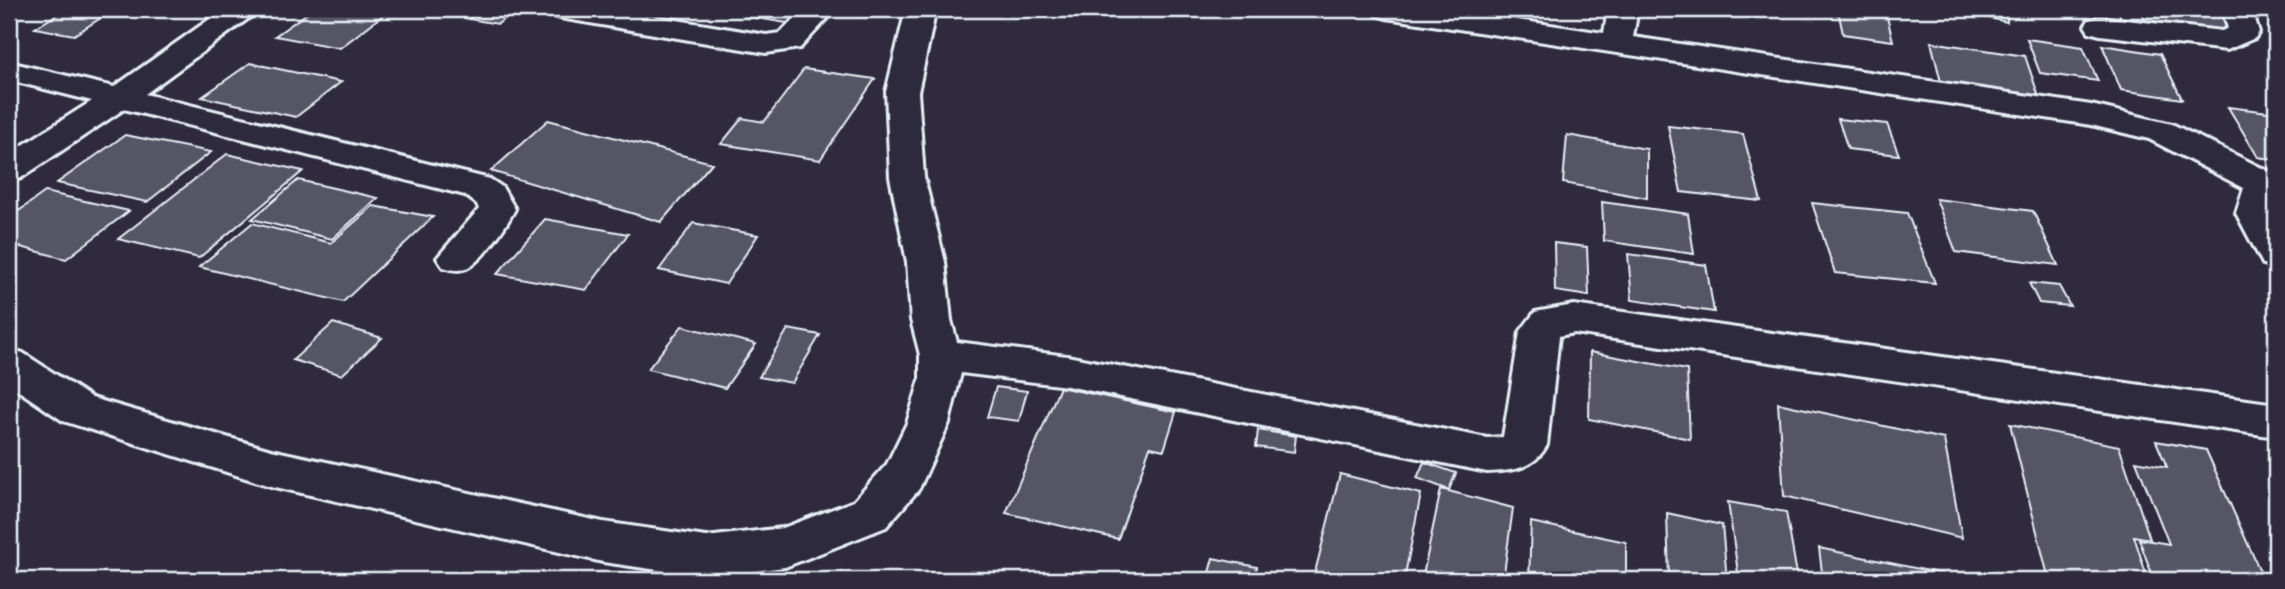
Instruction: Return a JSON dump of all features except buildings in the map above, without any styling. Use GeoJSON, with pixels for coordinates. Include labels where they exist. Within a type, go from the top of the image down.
{"type":"FeatureCollection","features":[{"type":"Feature","properties":{"kind":"street"},"geometry":{"type":"LineString","coordinates":[[9,170],[120,97],[243,9]]}},
{"type":"Feature","properties":{"kind":"street"},"geometry":{"type":"LineString","coordinates":[[579,10],[690,32],[775,44],[789,41],[821,9]]}},
{"type":"Feature","properties":{"kind":"street"},"geometry":{"type":"LineString","coordinates":[[9,364],[78,410],[271,468],[603,542],[706,557],[785,547],[870,514],[902,476],[928,423],[942,380],[940,355],[931,320],[926,262],[907,177],[902,92],[921,9]]}},
{"type":"Feature","properties":{"kind":"street"},"geometry":{"type":"LineString","coordinates":[[1386,9],[2091,115],[2160,131],[2270,182],[2254,213],[2276,255]]}},
{"type":"Feature","properties":{"kind":"street"},"geometry":{"type":"LineString","coordinates":[[1617,44],[1623,9]]}},
{"type":"Feature","properties":{"kind":"street"},"geometry":{"type":"LineString","coordinates":[[2100,26],[2227,41],[2244,32],[2237,9]]}},
{"type":"Feature","properties":{"kind":"street"},"geometry":{"type":"LineString","coordinates":[[9,71],[448,178],[485,190],[495,200],[496,208],[491,219],[456,258]]}},
{"type":"Feature","properties":{"kind":"street"},"geometry":{"type":"LineString","coordinates":[[940,355],[1067,372],[1487,455],[1510,454],[1525,445],[1540,332],[1549,322],[1574,319],[2276,421]]}}]}
